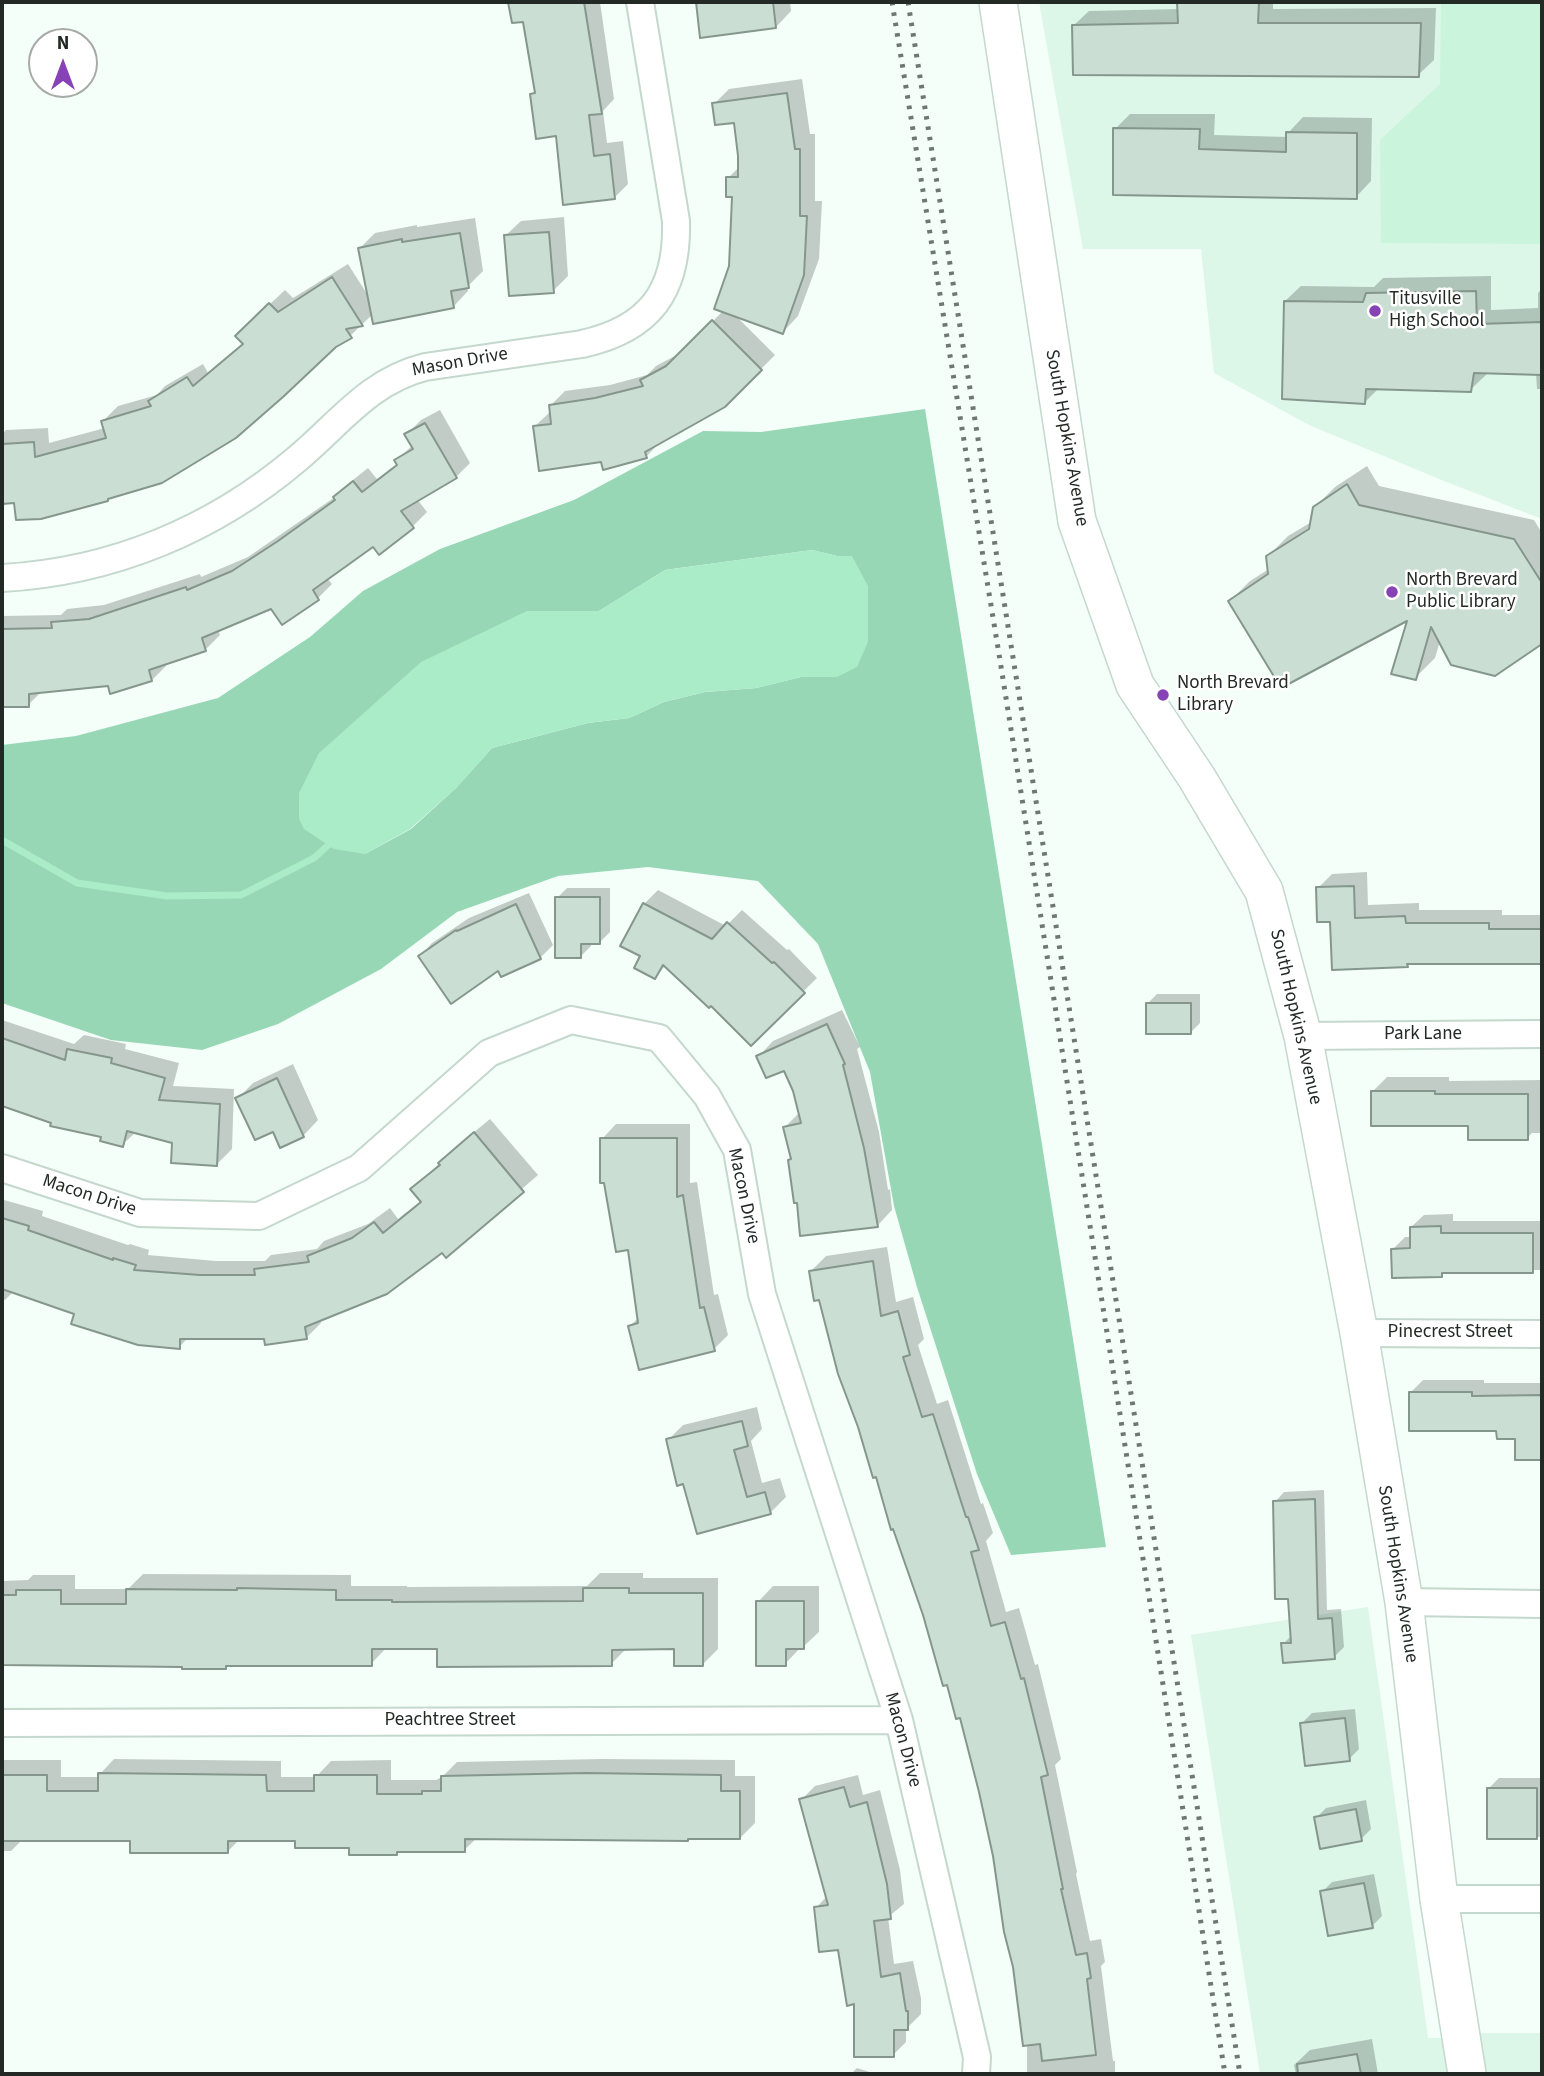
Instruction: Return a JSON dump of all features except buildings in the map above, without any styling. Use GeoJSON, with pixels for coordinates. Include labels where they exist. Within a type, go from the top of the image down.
{"type":"FeatureCollection","features":[{"type":"Feature","properties":{"kind":"street","name":"Mason Drive"},"geometry":{"type":"LineString","coordinates":[[2,578],[49,573],[99,563],[145,550],[181,535],[262,486],[298,459],[372,391],[405,372],[582,344],[606,339],[634,325],[653,307],[668,283],[676,239],[676,221],[640,2]]}},
{"type":"Feature","properties":{"kind":"street","name":"South Hopkins Avenue"},"geometry":{"type":"LineString","coordinates":[[998,2],[1077,521],[1135,685],[1197,778],[1264,891],[1303,1035],[1359,1333],[1404,1602],[1439,1899],[1467,2074]]}},
{"type":"Feature","properties":{"kind":"street","name":"Macon Drive"},"geometry":{"type":"LineString","coordinates":[[2,1168],[141,1213],[259,1216],[359,1168],[489,1053],[571,1020],[659,1038],[707,1096],[737,1150],[762,1294],[899,1720],[977,2057],[976,2074]]}},
{"type":"Feature","properties":{"kind":"street","name":"Park Lane"},"geometry":{"type":"LineString","coordinates":[[1303,1035],[1542,1034]]}},
{"type":"Feature","properties":{"kind":"street","name":"Pinecrest Street"},"geometry":{"type":"LineString","coordinates":[[1359,1333],[1542,1334]]}},
{"type":"Feature","properties":{"kind":"street"},"geometry":{"type":"LineString","coordinates":[[1404,1602],[1542,1604]]}},
{"type":"Feature","properties":{"kind":"street","name":"Peachtree Street"},"geometry":{"type":"LineString","coordinates":[[2,1723],[899,1720]]}},
{"type":"Feature","properties":{"kind":"street"},"geometry":{"type":"LineString","coordinates":[[1439,1899],[1542,1899]]}},
{"type":"Feature","properties":{"kind":"shaded area","name":"Titusville High School"},"geometry":{"type":"Polygon","coordinates":[[[1039,2],[1542,2],[1542,519],[1309,425],[1214,373],[1201,249],[1083,249],[1039,2]]]}},
{"type":"Feature","properties":{"kind":"shaded area"},"geometry":{"type":"Polygon","coordinates":[[[1441,2],[1542,2],[1542,244],[1381,243],[1380,140],[1440,84],[1441,2]]]}},
{"type":"Feature","properties":{"kind":"shaded area"},"geometry":{"type":"Polygon","coordinates":[[[925,409],[1106,1547],[1011,1555],[977,1474],[917,1287],[894,1206],[870,1072],[818,944],[758,881],[648,867],[558,876],[457,912],[381,969],[278,1024],[202,1050],[111,1040],[2,1003],[2,745],[76,736],[218,698],[310,637],[363,591],[440,549],[574,500],[703,431],[761,432],[925,409]],[[812,550],[665,570],[599,611],[527,611],[365,854],[411,829],[456,788],[492,748],[588,723],[629,718],[664,702],[705,692],[756,688],[801,677],[837,677],[852,556],[837,556],[812,550]]]}},
{"type":"Feature","properties":{"kind":"shaded area"},"geometry":{"type":"Polygon","coordinates":[[[812,550],[837,556],[852,556],[868,586],[868,642],[857,667],[837,677],[801,677],[756,688],[705,692],[664,702],[629,718],[588,723],[492,748],[456,788],[410,829],[365,854],[334,849],[304,829],[299,819],[299,793],[319,753],[421,662],[527,611],[599,611],[665,570],[812,550]]]}},
{"type":"Feature","properties":{"kind":"shaded area"},"geometry":{"type":"Polygon","coordinates":[[[1368,1607],[1428,2038],[1449,2038],[1455,2074],[1260,2074],[1191,1635],[1368,1607]]]}},
{"type":"Feature","properties":{"kind":"shaded area"},"geometry":{"type":"Polygon","coordinates":[[[1474,2033],[1542,2033],[1542,2074],[1480,2074],[1474,2033]]]}},
{"type":"Feature","properties":{"kind":"waterway"},"geometry":{"type":"LineString","coordinates":[[2,840],[77,883],[167,896],[241,895],[314,858],[334,840]]}},
{"type":"Feature","properties":{"kind":"railway"},"geometry":{"type":"LineString","coordinates":[[892,2],[999,654],[1225,2074]]}},
{"type":"Feature","properties":{"kind":"railway"},"geometry":{"type":"LineString","coordinates":[[908,2],[1240,2074]]}},
{"type":"Feature","properties":{"kind":"place","name":"Titusville High School"},"geometry":{"type":"Point","coordinates":[1375,311]}},
{"type":"Feature","properties":{"kind":"place","name":"North Brevard Public Library"},"geometry":{"type":"Point","coordinates":[1392,592]}},
{"type":"Feature","properties":{"kind":"place","name":"North Brevard Library"},"geometry":{"type":"Point","coordinates":[1163,695]}}]}
